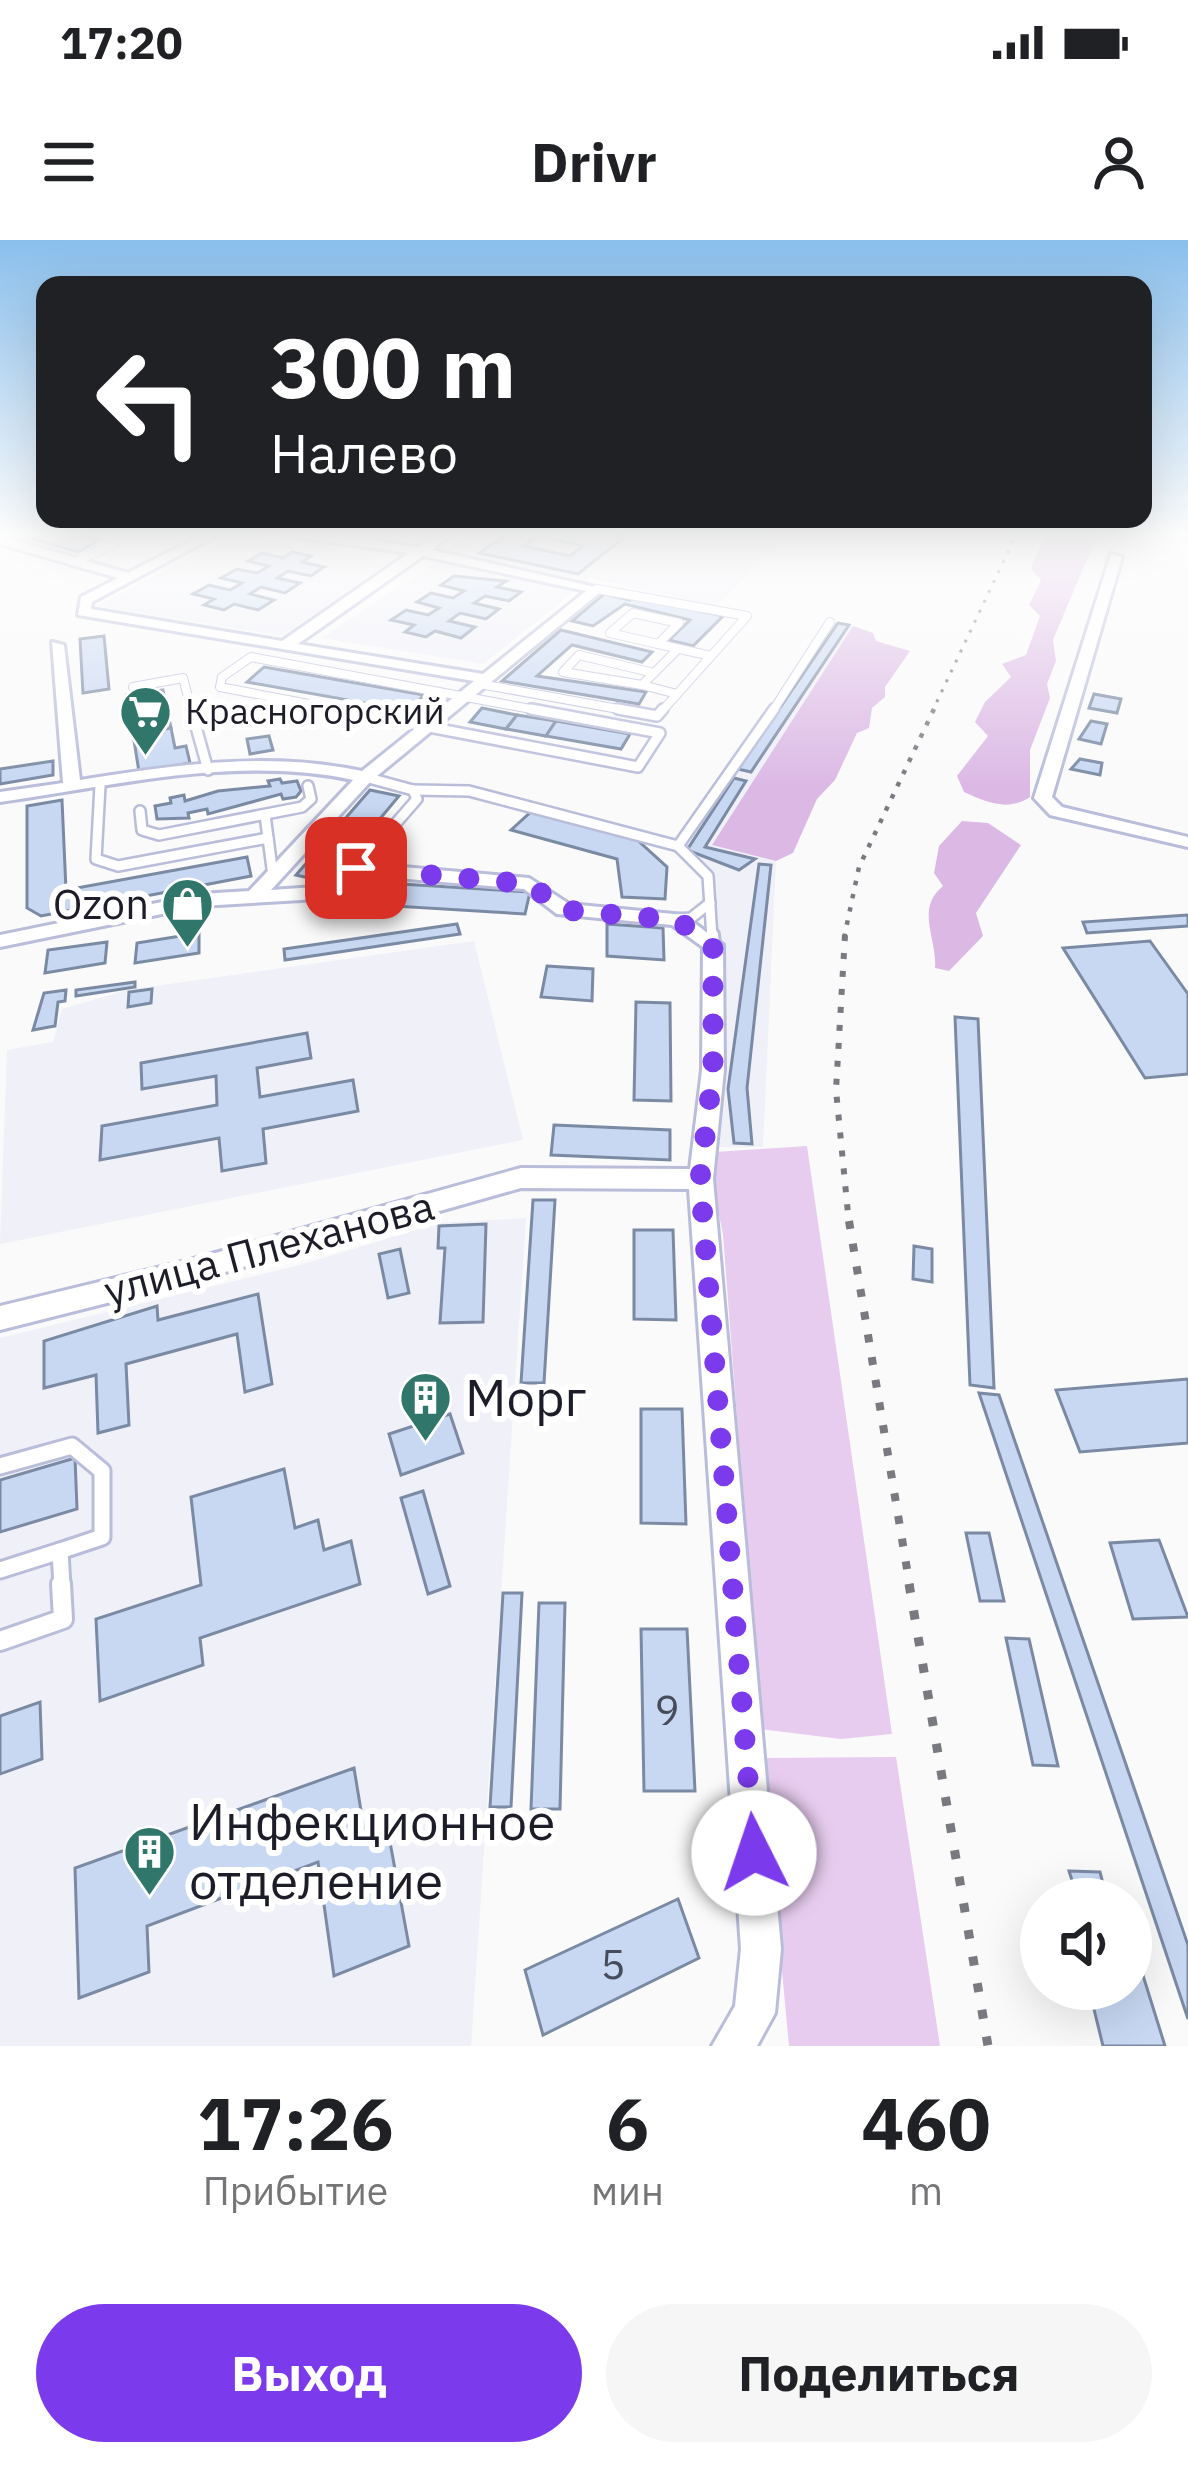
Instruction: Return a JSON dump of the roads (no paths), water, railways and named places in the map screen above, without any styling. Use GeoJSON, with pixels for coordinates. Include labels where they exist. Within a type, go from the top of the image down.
{"type":"FeatureCollection","features":[{"type":"Feature","properties":{"kind":"street"},"geometry":{"type":"LineString","coordinates":[[115,617],[286,646],[394,656],[478,686]]}},
{"type":"Feature","properties":{"kind":"street"},"geometry":{"type":"LineString","coordinates":[[286,646],[327,617]]}},
{"type":"Feature","properties":{"kind":"street"},"geometry":{"type":"LineString","coordinates":[[254,897],[365,778],[562,617]]}},
{"type":"Feature","properties":{"kind":"street"},"geometry":{"type":"LineString","coordinates":[[1096,617],[1043,798],[1050,808],[1188,842]]}},
{"type":"Feature","properties":{"kind":"street"},"geometry":{"type":"LineString","coordinates":[[58,645],[72,789]]}},
{"type":"Feature","properties":{"kind":"street"},"geometry":{"type":"LineString","coordinates":[[0,797],[208,770],[326,765],[365,778]]}},
{"type":"Feature","properties":{"kind":"street"},"geometry":{"type":"LineString","coordinates":[[0,941],[201,900],[337,892],[356,868],[529,884],[564,910],[677,920],[713,945],[713,1070],[700,1179],[761,1949],[754,2013],[735,2044]]}},
{"type":"Feature","properties":{"kind":"street","name":"улица Плеханова"},"geometry":{"type":"LineString","coordinates":[[0,1318],[536,1177],[700,1179]]}},
{"type":"Feature","properties":{"kind":"lane"},"geometry":{"type":"LineString","coordinates":[[628,617],[610,633],[711,656]]}},
{"type":"Feature","properties":{"kind":"lane"},"geometry":{"type":"LineString","coordinates":[[653,617],[679,623],[658,644]]}},
{"type":"Feature","properties":{"kind":"lane"},"geometry":{"type":"LineString","coordinates":[[478,686],[660,733],[638,767],[220,687],[222,677],[251,657],[478,686],[657,716],[746,617]]}},
{"type":"Feature","properties":{"kind":"lane"},"geometry":{"type":"LineString","coordinates":[[678,846],[733,773],[830,622]]}},
{"type":"Feature","properties":{"kind":"lane"},"geometry":{"type":"LineString","coordinates":[[642,685],[678,649]]}},
{"type":"Feature","properties":{"kind":"lane"},"geometry":{"type":"LineString","coordinates":[[654,673],[579,655],[563,672],[677,694]]}},
{"type":"Feature","properties":{"kind":"lane"},"geometry":{"type":"LineString","coordinates":[[133,687],[183,679],[208,770]]}},
{"type":"Feature","properties":{"kind":"lane"},"geometry":{"type":"LineString","coordinates":[[365,778],[413,790],[470,791],[678,846],[708,876],[713,945]]}},
{"type":"Feature","properties":{"kind":"lane"},"geometry":{"type":"LineString","coordinates":[[100,786],[97,860],[101,864],[118,866],[268,838]]}},
{"type":"Feature","properties":{"kind":"lane"},"geometry":{"type":"LineString","coordinates":[[140,811],[142,830],[159,835],[302,807],[311,799],[308,786]]}},
{"type":"Feature","properties":{"kind":"lane"},"geometry":{"type":"LineString","coordinates":[[356,868],[417,799],[413,790]]}},
{"type":"Feature","properties":{"kind":"lane"},"geometry":{"type":"LineString","coordinates":[[265,815],[274,876]]}},
{"type":"Feature","properties":{"kind":"lane"},"geometry":{"type":"LineString","coordinates":[[677,920],[691,918],[710,903]]}},
{"type":"Feature","properties":{"kind":"lane"},"geometry":{"type":"LineString","coordinates":[[0,1466],[72,1446],[102,1471],[102,1537],[0,1570]]}},
{"type":"Feature","properties":{"kind":"lane"},"geometry":{"type":"LineString","coordinates":[[0,1641],[63,1619],[60,1551]]}},
{"type":"Feature","properties":{"kind":"railway"},"geometry":{"type":"LineString","coordinates":[[932,712],[977,617]]}},
{"type":"Feature","properties":{"kind":"railway"},"geometry":{"type":"LineString","coordinates":[[844,938],[859,867],[934,709]]}},
{"type":"Feature","properties":{"kind":"railway"},"geometry":{"type":"LineString","coordinates":[[845,935],[836,1090],[849,1224]]}},
{"type":"Feature","properties":{"kind":"railway"},"geometry":{"type":"LineString","coordinates":[[849,1221],[910,1587]]}},
{"type":"Feature","properties":{"kind":"railway"},"geometry":{"type":"LineString","coordinates":[[909,1584],[988,2046]]}},
{"type":"Feature","properties":{"kind":"place","name":"Красногорский"},"geometry":{"type":"Point","coordinates":[146,757]}},
{"type":"Feature","properties":{"kind":"place","name":"Ozon"},"geometry":{"type":"Point","coordinates":[188,950]}},
{"type":"Feature","properties":{"kind":"place","name":"Морг"},"geometry":{"type":"Point","coordinates":[426,1444]}},
{"type":"Feature","properties":{"kind":"place","name":"Инфекционное отделение"},"geometry":{"type":"Point","coordinates":[150,1897]}}]}
